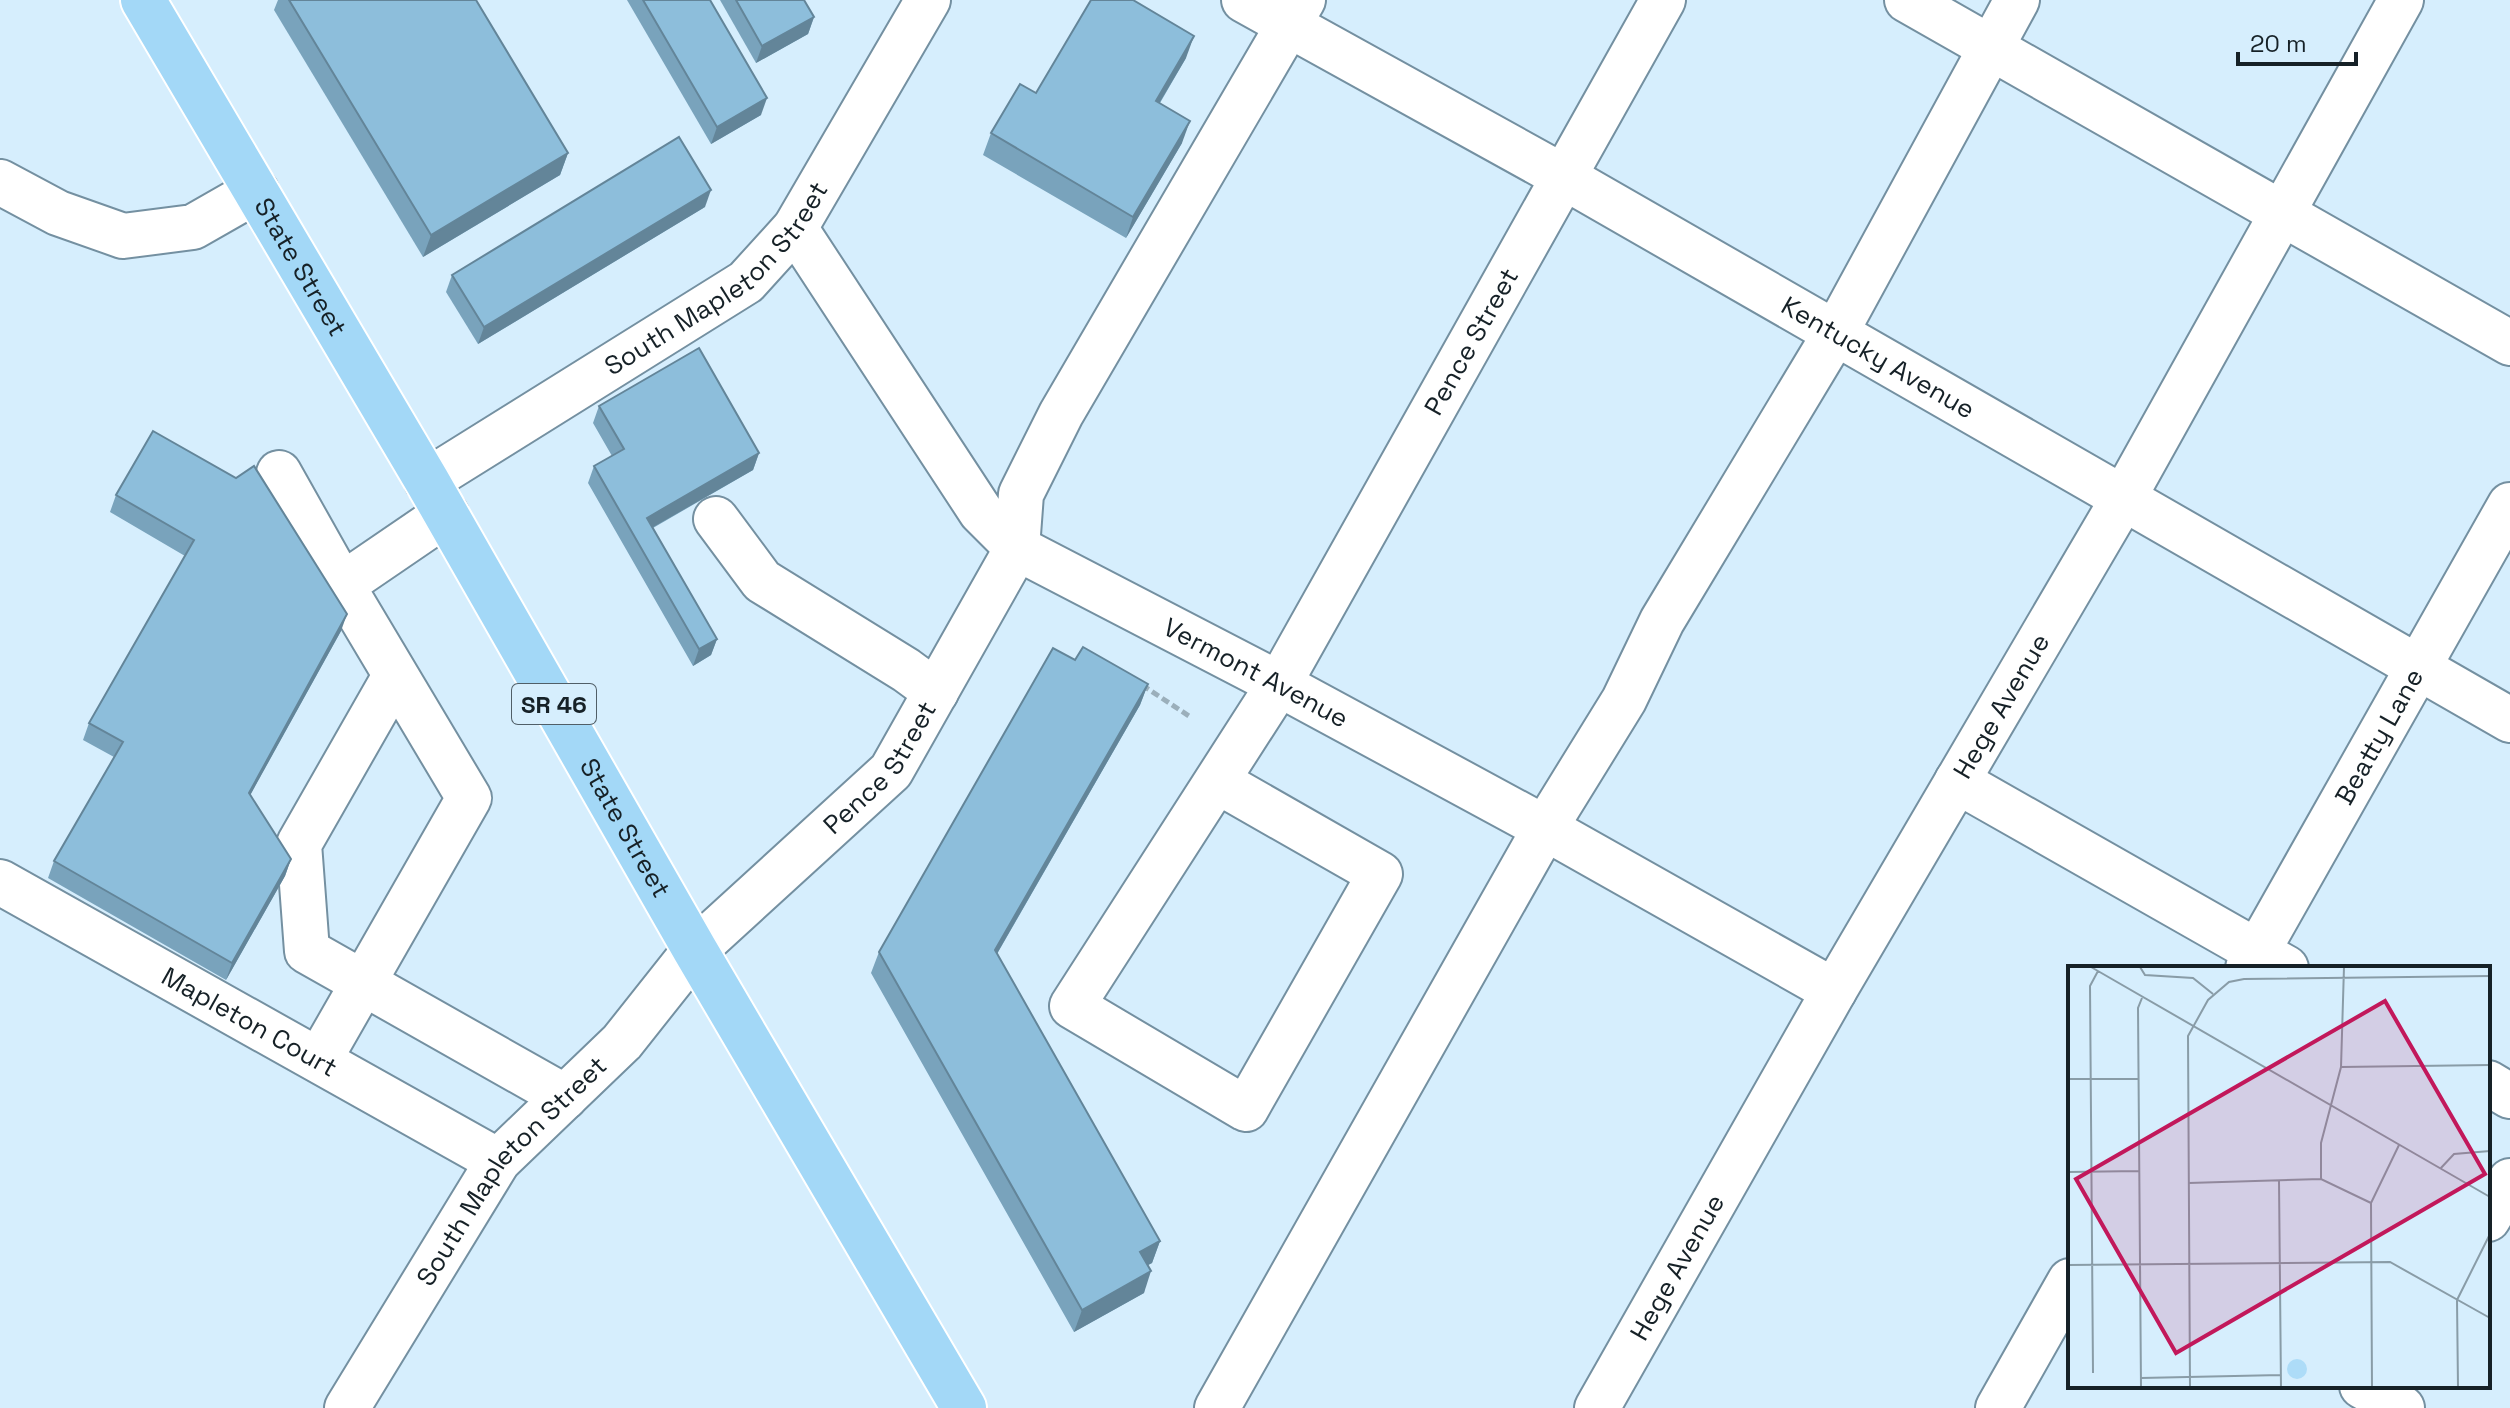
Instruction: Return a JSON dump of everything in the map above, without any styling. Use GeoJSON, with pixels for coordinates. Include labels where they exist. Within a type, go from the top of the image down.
{"type":"FeatureCollection","features":[{"type":"Feature","properties":{"kind":"highway","name":"State Street"},"geometry":{"type":"LineString","coordinates":[[143,0],[436,497],[695,950],[964,1408]]}},
{"type":"Feature","properties":{"kind":"street","name":"South Mapleton Street"},"geometry":{"type":"LineString","coordinates":[[342,585],[436,497],[746,282],[795,228],[928,0]]}},
{"type":"Feature","properties":{"kind":"street","name":"Kentucky Avenue"},"geometry":{"type":"LineString","coordinates":[[1244,0],[1296,12],[1564,177],[2510,720]]}},
{"type":"Feature","properties":{"kind":"street","name":"Pence Street"},"geometry":{"type":"LineString","coordinates":[[1217,781],[1380,874],[1246,1109],[1072,1006],[1279,684],[1663,0]]}},
{"type":"Feature","properties":{"kind":"street"},"geometry":{"type":"LineString","coordinates":[[1907,0],[2510,343]]}},
{"type":"Feature","properties":{"kind":"street"},"geometry":{"type":"LineString","coordinates":[[1217,1408],[1545,828],[1624,700],[1662,621],[1836,332],[2017,0]]}},
{"type":"Feature","properties":{"kind":"street","name":"Hege Avenue"},"geometry":{"type":"LineString","coordinates":[[1597,1408],[1834,991],[2124,497],[2401,0]]}},
{"type":"Feature","properties":{"kind":"street"},"geometry":{"type":"LineString","coordinates":[[1017,548],[1021,494],[1061,414],[1296,12]]}},
{"type":"Feature","properties":{"kind":"street"},"geometry":{"type":"LineString","coordinates":[[0,182],[58,213],[123,236],[193,227],[256,191]]}},
{"type":"Feature","properties":{"kind":"street","name":"Vermont Avenue"},"geometry":{"type":"LineString","coordinates":[[795,228],[981,512],[1017,548],[1279,684],[1545,828],[1834,991]]}},
{"type":"Feature","properties":{"kind":"street"},"geometry":{"type":"LineString","coordinates":[[279,473],[469,798],[319,1060]]}},
{"type":"Feature","properties":{"kind":"street","name":"Beatty Lane"},"geometry":{"type":"LineString","coordinates":[[2264,963],[2418,669],[2510,505]]}},
{"type":"Feature","properties":{"kind":"street"},"geometry":{"type":"LineString","coordinates":[[716,519],[762,581],[906,670],[936,692]]}},
{"type":"Feature","properties":{"kind":"street","name":"Pence Street"},"geometry":{"type":"LineString","coordinates":[[695,950],[891,771],[1017,548]]}},
{"type":"Feature","properties":{"kind":"street"},"geometry":{"type":"LineString","coordinates":[[395,676],[299,844],[307,951],[565,1097]]}},
{"type":"Feature","properties":{"kind":"street"},"geometry":{"type":"LineString","coordinates":[[1957,781],[2264,963]]}},
{"type":"Feature","properties":{"kind":"street","name":"Mapleton Court"},"geometry":{"type":"LineString","coordinates":[[0,882],[498,1161]]}},
{"type":"Feature","properties":{"kind":"street","name":"South Mapleton Street"},"geometry":{"type":"LineString","coordinates":[[347,1408],[498,1161],[622,1042],[695,950]]}},
{"type":"Feature","properties":{"kind":"street"},"geometry":{"type":"LineString","coordinates":[[2490,1084],[2510,1096]]}},
{"type":"Feature","properties":{"kind":"street"},"geometry":{"type":"LineString","coordinates":[[2490,1216],[2510,1181]]}},
{"type":"Feature","properties":{"kind":"street"},"geometry":{"type":"LineString","coordinates":[[1998,1408],[2068,1285]]}},
{"type":"Feature","properties":{"kind":"path"},"geometry":{"type":"LineString","coordinates":[[1140,684],[1192,718]]}},
{"type":"Feature","properties":{"kind":"building"},"geometry":{"type":"Polygon","coordinates":[[[289,0],[476,0],[568,153],[431,235],[289,0]]]}},
{"type":"Feature","properties":{"kind":"building"},"geometry":{"type":"Polygon","coordinates":[[[643,0],[710,0],[767,98],[717,127],[643,0]]]}},
{"type":"Feature","properties":{"kind":"building"},"geometry":{"type":"Polygon","coordinates":[[[736,0],[804,0],[814,17],[762,46],[736,0]]]}},
{"type":"Feature","properties":{"kind":"building"},"geometry":{"type":"Polygon","coordinates":[[[1091,0],[1133,0],[1194,36],[1156,101],[1190,121],[1133,217],[991,133],[1020,84],[1036,93],[1091,0]]]}},
{"type":"Feature","properties":{"kind":"building"},"geometry":{"type":"Polygon","coordinates":[[[679,137],[711,190],[484,327],[452,275],[679,137]]]}},
{"type":"Feature","properties":{"kind":"building"},"geometry":{"type":"Polygon","coordinates":[[[699,348],[759,453],[647,518],[717,639],[699,649],[594,466],[624,449],[599,406],[699,348]]]}},
{"type":"Feature","properties":{"kind":"building"},"geometry":{"type":"Polygon","coordinates":[[[153,431],[236,478],[254,466],[347,614],[249,793],[291,859],[232,963],[54,861],[123,742],[89,723],[194,540],[116,495],[153,431]]]}},
{"type":"Feature","properties":{"kind":"building"},"geometry":{"type":"Polygon","coordinates":[[[1083,647],[1148,684],[995,950],[1160,1241],[1140,1252],[1151,1271],[1082,1310],[879,952],[1053,648],[1075,660],[1083,647]]]}}]}
